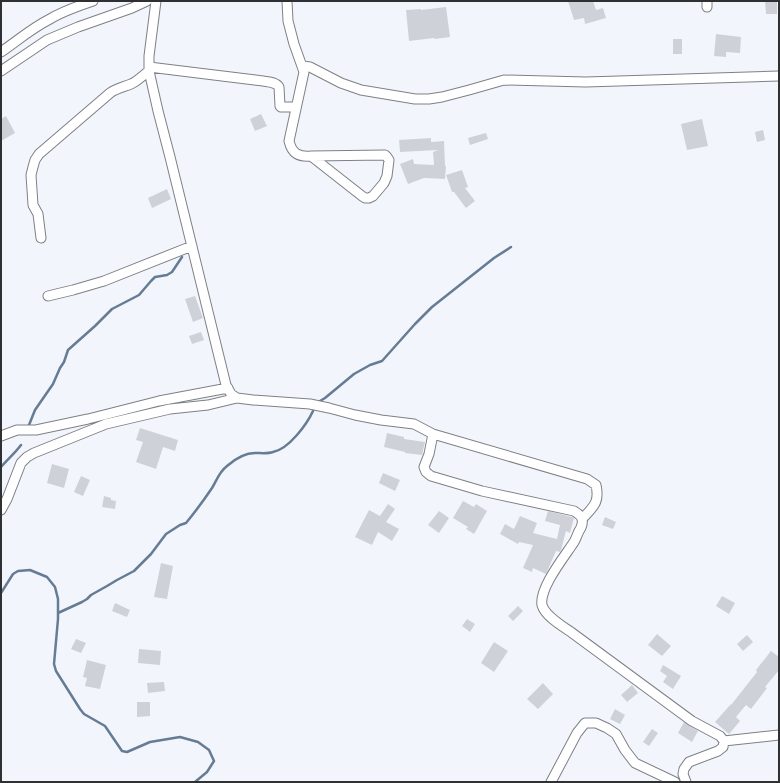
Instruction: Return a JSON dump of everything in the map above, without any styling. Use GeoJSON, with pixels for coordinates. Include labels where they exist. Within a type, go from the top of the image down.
{"type":"FeatureCollection","features":[{"type":"Feature","properties":{"kind":"street"},"geometry":{"type":"LineString","coordinates":[[1,52],[50,19],[92,1]]}},
{"type":"Feature","properties":{"kind":"street"},"geometry":{"type":"LineString","coordinates":[[1,71],[47,40],[147,1]]}},
{"type":"Feature","properties":{"kind":"street"},"geometry":{"type":"LineString","coordinates":[[156,1],[149,56],[149,69],[226,385],[231,394],[237,398]]}},
{"type":"Feature","properties":{"kind":"street"},"geometry":{"type":"LineString","coordinates":[[287,1],[288,21],[304,72],[289,141],[290,146],[298,155],[304,156],[384,155],[389,160],[387,176],[373,196],[365,198],[311,156]]}},
{"type":"Feature","properties":{"kind":"street"},"geometry":{"type":"LineString","coordinates":[[303,66],[310,67],[342,83],[361,90],[415,99],[442,97],[504,80],[586,82],[779,76]]}},
{"type":"Feature","properties":{"kind":"street"},"geometry":{"type":"LineString","coordinates":[[149,69],[276,83],[279,87],[280,106],[296,107]]}},
{"type":"Feature","properties":{"kind":"street"},"geometry":{"type":"LineString","coordinates":[[41,238],[38,214],[33,205],[31,175],[39,154],[110,92],[138,80],[149,69]]}},
{"type":"Feature","properties":{"kind":"street"},"geometry":{"type":"LineString","coordinates":[[48,296],[104,280],[192,246]]}},
{"type":"Feature","properties":{"kind":"street"},"geometry":{"type":"LineString","coordinates":[[1,436],[17,430],[36,430],[88,419],[159,401],[228,388]]}},
{"type":"Feature","properties":{"kind":"street"},"geometry":{"type":"LineString","coordinates":[[1,510],[7,499],[21,463],[34,453],[117,421],[170,409],[208,405],[237,398],[310,404],[368,417],[414,424],[433,434],[587,479],[596,485],[598,494],[595,504],[582,519]]}},
{"type":"Feature","properties":{"kind":"street"},"geometry":{"type":"LineString","coordinates":[[433,434],[429,454],[424,467],[426,472],[431,476],[482,491],[574,510],[580,515],[582,519],[582,526],[554,571],[546,587],[542,605],[552,619],[692,721],[720,736],[724,741],[724,747],[718,752],[689,762],[684,769],[683,774],[686,782]]}},
{"type":"Feature","properties":{"kind":"street"},"geometry":{"type":"LineString","coordinates":[[551,782],[577,733],[585,723],[596,723],[616,734],[625,750],[635,763],[675,782]]}},
{"type":"Feature","properties":{"kind":"street"},"geometry":{"type":"LineString","coordinates":[[724,741],[779,735]]}},
{"type":"Feature","properties":{"kind":"building"},"geometry":{"type":"Polygon","coordinates":[[[568,1],[593,1],[596,10],[603,8],[606,18],[585,24],[584,18],[574,20],[568,1]]]}},
{"type":"Feature","properties":{"kind":"building"},"geometry":{"type":"Polygon","coordinates":[[[765,1],[777,1],[777,14],[766,14],[765,1]]]}},
{"type":"Feature","properties":{"kind":"building"},"geometry":{"type":"Polygon","coordinates":[[[446,7],[450,37],[409,41],[406,10],[446,7]]]}},
{"type":"Feature","properties":{"kind":"building"},"geometry":{"type":"Polygon","coordinates":[[[716,34],[741,37],[740,53],[726,52],[726,57],[714,56],[716,34]]]}},
{"type":"Feature","properties":{"kind":"building"},"geometry":{"type":"Polygon","coordinates":[[[673,39],[682,39],[682,54],[673,54],[673,39]]]}},
{"type":"Feature","properties":{"kind":"building"},"geometry":{"type":"Polygon","coordinates":[[[261,114],[267,126],[255,131],[250,119],[261,114]]]}},
{"type":"Feature","properties":{"kind":"building"},"geometry":{"type":"Polygon","coordinates":[[[6,116],[15,133],[1,141],[1,119],[6,116]]]}},
{"type":"Feature","properties":{"kind":"building"},"geometry":{"type":"Polygon","coordinates":[[[702,119],[708,146],[687,150],[681,124],[702,119]]]}},
{"type":"Feature","properties":{"kind":"building"},"geometry":{"type":"Polygon","coordinates":[[[763,130],[765,140],[757,142],[755,132],[763,130]]]}},
{"type":"Feature","properties":{"kind":"building"},"geometry":{"type":"Polygon","coordinates":[[[486,133],[488,139],[470,145],[468,138],[486,133]]]}},
{"type":"Feature","properties":{"kind":"building"},"geometry":{"type":"Polygon","coordinates":[[[431,138],[431,142],[444,141],[446,166],[445,179],[424,178],[408,184],[400,164],[413,159],[414,164],[434,165],[433,152],[438,150],[400,152],[399,140],[431,138]]]}},
{"type":"Feature","properties":{"kind":"building"},"geometry":{"type":"Polygon","coordinates":[[[462,170],[468,187],[465,188],[475,201],[466,208],[454,192],[452,192],[446,175],[462,170]]]}},
{"type":"Feature","properties":{"kind":"building"},"geometry":{"type":"Polygon","coordinates":[[[167,189],[171,199],[152,208],[148,198],[167,189]]]}},
{"type":"Feature","properties":{"kind":"building"},"geometry":{"type":"Polygon","coordinates":[[[195,296],[203,318],[193,322],[185,299],[195,296]]]}},
{"type":"Feature","properties":{"kind":"building"},"geometry":{"type":"Polygon","coordinates":[[[201,332],[204,340],[192,344],[189,336],[201,332]]]}},
{"type":"Feature","properties":{"kind":"building"},"geometry":{"type":"Polygon","coordinates":[[[140,428],[178,440],[175,451],[163,447],[156,469],[136,462],[143,442],[136,440],[140,428]]]}},
{"type":"Feature","properties":{"kind":"building"},"geometry":{"type":"Polygon","coordinates":[[[387,433],[404,437],[404,439],[425,442],[422,455],[405,453],[384,447],[387,433]]]}},
{"type":"Feature","properties":{"kind":"building"},"geometry":{"type":"Polygon","coordinates":[[[52,464],[69,469],[64,488],[47,483],[52,464]]]}},
{"type":"Feature","properties":{"kind":"building"},"geometry":{"type":"Polygon","coordinates":[[[383,473],[400,480],[395,491],[379,483],[383,473]]]}},
{"type":"Feature","properties":{"kind":"building"},"geometry":{"type":"Polygon","coordinates":[[[81,476],[90,480],[83,496],[74,492],[81,476]]]}},
{"type":"Feature","properties":{"kind":"building"},"geometry":{"type":"Polygon","coordinates":[[[104,496],[116,501],[115,509],[102,507],[104,496]]]}},
{"type":"Feature","properties":{"kind":"building"},"geometry":{"type":"Polygon","coordinates":[[[463,501],[474,507],[476,504],[487,511],[474,534],[466,529],[468,527],[453,518],[463,501]]]}},
{"type":"Feature","properties":{"kind":"building"},"geometry":{"type":"Polygon","coordinates":[[[388,504],[395,509],[386,522],[399,529],[392,541],[378,532],[372,545],[355,537],[369,510],[380,516],[388,504]]]}},
{"type":"Feature","properties":{"kind":"building"},"geometry":{"type":"Polygon","coordinates":[[[439,511],[449,518],[439,533],[428,525],[439,511]]]}},
{"type":"Feature","properties":{"kind":"building"},"geometry":{"type":"Polygon","coordinates":[[[548,511],[574,518],[570,533],[566,531],[561,550],[560,552],[556,551],[546,574],[533,568],[532,572],[523,568],[533,545],[519,542],[518,544],[500,534],[505,524],[514,529],[520,516],[537,523],[533,533],[557,539],[560,525],[545,521],[548,511]]]}},
{"type":"Feature","properties":{"kind":"building"},"geometry":{"type":"Polygon","coordinates":[[[605,517],[616,522],[613,529],[602,525],[605,517]]]}},
{"type":"Feature","properties":{"kind":"building"},"geometry":{"type":"Polygon","coordinates":[[[161,563],[173,566],[167,599],[154,597],[161,563]]]}},
{"type":"Feature","properties":{"kind":"building"},"geometry":{"type":"Polygon","coordinates":[[[722,596],[735,603],[729,614],[716,606],[722,596]]]}},
{"type":"Feature","properties":{"kind":"building"},"geometry":{"type":"Polygon","coordinates":[[[115,603],[130,610],[127,617],[112,611],[115,603]]]}},
{"type":"Feature","properties":{"kind":"building"},"geometry":{"type":"Polygon","coordinates":[[[518,606],[523,611],[513,621],[508,616],[518,606]]]}},
{"type":"Feature","properties":{"kind":"building"},"geometry":{"type":"Polygon","coordinates":[[[467,619],[475,624],[470,632],[462,626],[467,619]]]}},
{"type":"Feature","properties":{"kind":"building"},"geometry":{"type":"Polygon","coordinates":[[[657,634],[671,646],[662,656],[648,645],[657,634]]]}},
{"type":"Feature","properties":{"kind":"building"},"geometry":{"type":"Polygon","coordinates":[[[747,635],[753,642],[743,651],[737,644],[747,635]]]}},
{"type":"Feature","properties":{"kind":"building"},"geometry":{"type":"Polygon","coordinates":[[[76,639],[86,643],[81,653],[71,649],[76,639]]]}},
{"type":"Feature","properties":{"kind":"building"},"geometry":{"type":"Polygon","coordinates":[[[494,642],[508,651],[494,672],[481,663],[494,642]]]}},
{"type":"Feature","properties":{"kind":"building"},"geometry":{"type":"Polygon","coordinates":[[[139,649],[161,651],[160,665],[138,663],[139,649]]]}},
{"type":"Feature","properties":{"kind":"building"},"geometry":{"type":"Polygon","coordinates":[[[771,651],[779,657],[779,670],[765,687],[767,688],[751,709],[746,705],[736,717],[740,721],[729,734],[715,722],[731,705],[757,672],[756,670],[771,651]]]}},
{"type":"Feature","properties":{"kind":"building"},"geometry":{"type":"Polygon","coordinates":[[[87,660],[106,665],[100,689],[85,686],[87,678],[83,677],[87,660]]]}},
{"type":"Feature","properties":{"kind":"building"},"geometry":{"type":"Polygon","coordinates":[[[663,665],[681,676],[673,689],[663,682],[667,676],[660,671],[663,665]]]}},
{"type":"Feature","properties":{"kind":"building"},"geometry":{"type":"Polygon","coordinates":[[[164,682],[165,691],[148,693],[147,683],[164,682]]]}},
{"type":"Feature","properties":{"kind":"building"},"geometry":{"type":"Polygon","coordinates":[[[543,683],[553,694],[538,709],[527,699],[543,683]]]}},
{"type":"Feature","properties":{"kind":"building"},"geometry":{"type":"Polygon","coordinates":[[[632,685],[638,693],[627,702],[621,695],[632,685]]]}},
{"type":"Feature","properties":{"kind":"building"},"geometry":{"type":"Polygon","coordinates":[[[137,702],[150,702],[150,716],[137,717],[137,702]]]}},
{"type":"Feature","properties":{"kind":"building"},"geometry":{"type":"Polygon","coordinates":[[[615,709],[625,715],[620,724],[610,719],[615,709]]]}},
{"type":"Feature","properties":{"kind":"building"},"geometry":{"type":"Polygon","coordinates":[[[684,722],[698,731],[692,742],[678,733],[684,722]]]}},
{"type":"Feature","properties":{"kind":"building"},"geometry":{"type":"Polygon","coordinates":[[[652,729],[658,733],[649,746],[643,742],[652,729]]]}},
{"type":"Feature","properties":{"kind":"waterway"},"geometry":{"type":"LineString","coordinates":[[320,401],[354,374],[370,365],[382,361],[432,307],[494,258],[511,247]]}},
{"type":"Feature","properties":{"kind":"waterway"},"geometry":{"type":"LineString","coordinates":[[29,425],[35,410],[53,384],[68,350],[112,309],[139,295],[155,277],[167,275],[172,272],[182,257]]}},
{"type":"Feature","properties":{"kind":"waterway"},"geometry":{"type":"LineString","coordinates":[[58,613],[82,602],[91,595],[134,571],[151,554],[166,534],[186,523],[206,497],[224,468],[244,455],[251,453],[271,453],[279,450],[297,435],[313,411]]}},
{"type":"Feature","properties":{"kind":"waterway"},"geometry":{"type":"LineString","coordinates":[[1,467],[21,445]]}},
{"type":"Feature","properties":{"kind":"waterway"},"geometry":{"type":"LineString","coordinates":[[1,593],[13,574],[18,571],[30,570],[47,577],[55,587],[58,599],[58,619],[54,664],[56,671],[80,709],[84,714],[105,726],[122,751],[127,752],[150,742],[180,737],[198,742],[209,750],[214,761],[207,772],[195,782]]}}]}
